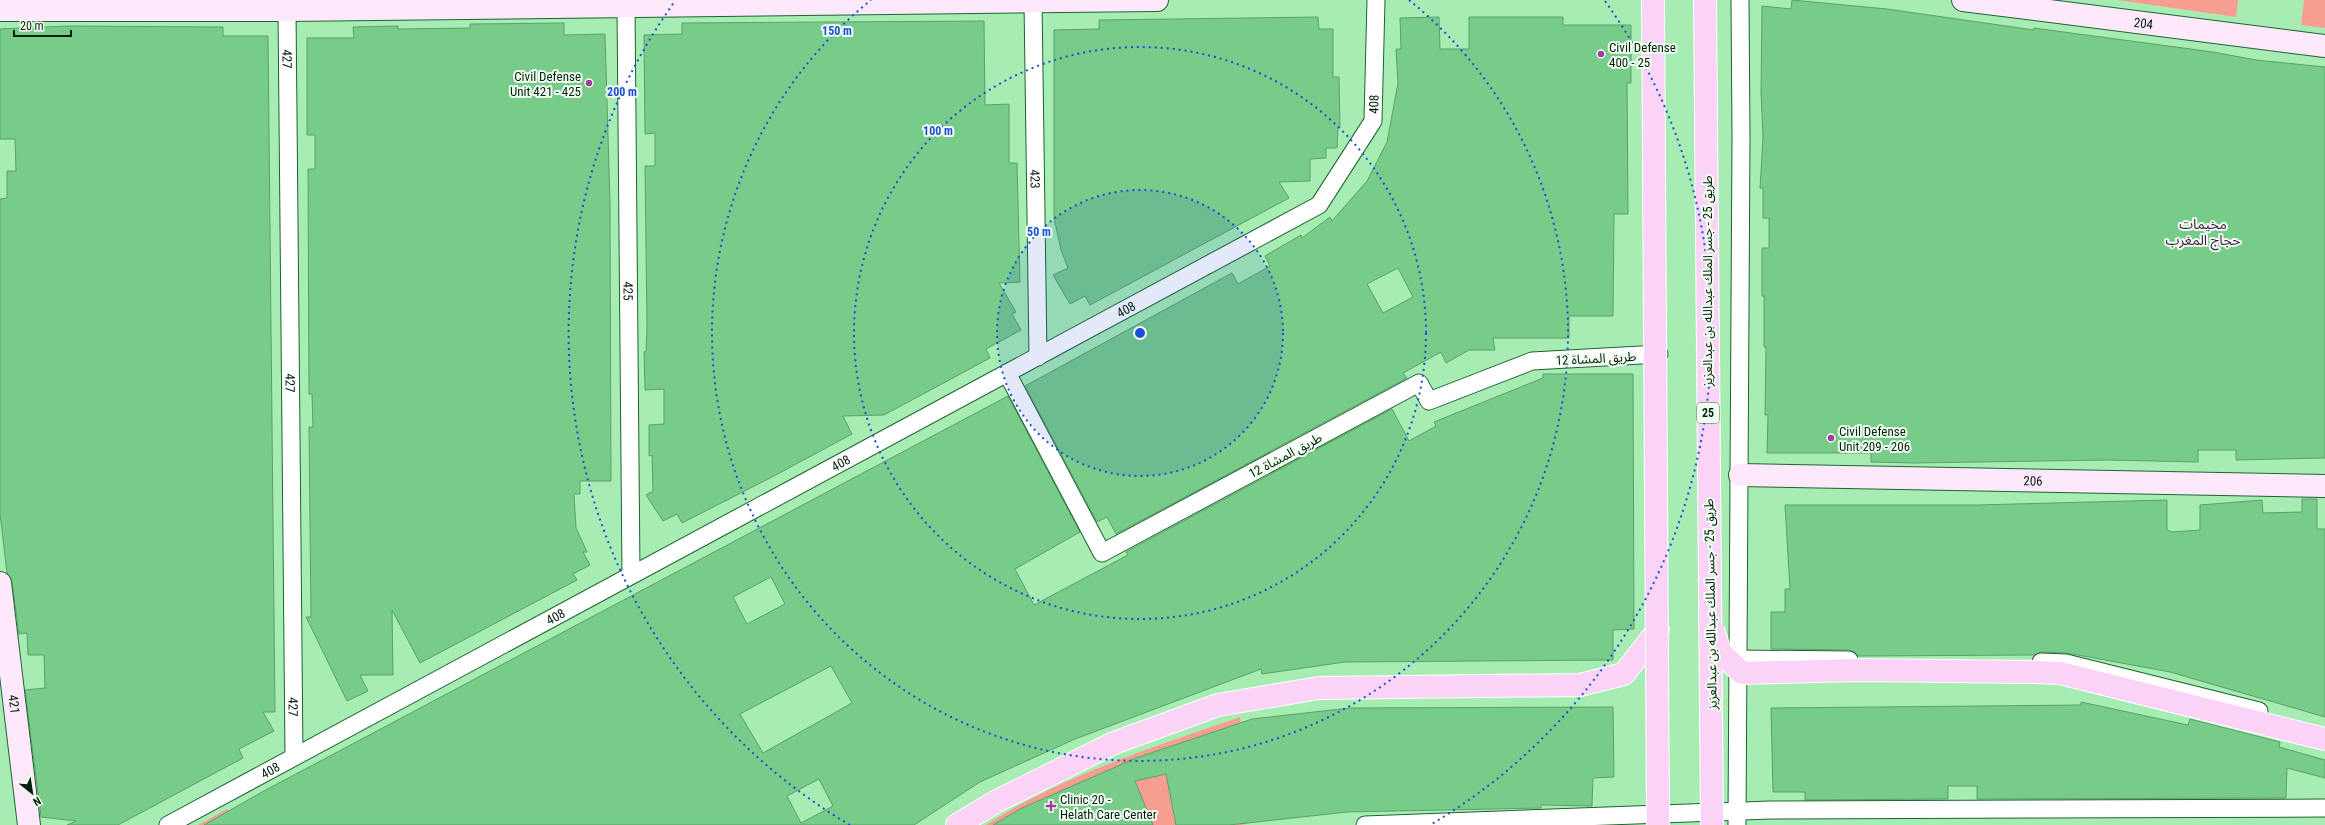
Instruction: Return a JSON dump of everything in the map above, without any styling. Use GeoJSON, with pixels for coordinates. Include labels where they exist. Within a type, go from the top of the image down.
{"type":"FeatureCollection","features":[{"type":"Feature","properties":{"kind":"main road"},"geometry":{"type":"LineString","coordinates":[[1653,0],[1658,825]]}},
{"type":"Feature","properties":{"kind":"main road","name":"طريق 25 - جسر الملك عبدالله بن عبدالعزيز"},"geometry":{"type":"LineString","coordinates":[[1705,0],[1712,825]]}},
{"type":"Feature","properties":{"kind":"main road"},"geometry":{"type":"LineString","coordinates":[[1710,622],[1720,652],[1742,673],[1859,670],[2060,673],[2325,739]]}},
{"type":"Feature","properties":{"kind":"main road"},"geometry":{"type":"LineString","coordinates":[[957,825],[997,801],[1114,743],[1218,705],[1319,688],[1580,685],[1624,674],[1658,630]]}},
{"type":"Feature","properties":{"kind":"street"},"geometry":{"type":"LineString","coordinates":[[0,10],[287,10],[1157,0]]}},
{"type":"Feature","properties":{"kind":"street","name":"408"},"geometry":{"type":"LineString","coordinates":[[168,825],[1320,205],[1373,121],[1376,0]]}},
{"type":"Feature","properties":{"kind":"street"},"geometry":{"type":"LineString","coordinates":[[1737,825],[1740,474],[1740,0]]}},
{"type":"Feature","properties":{"kind":"street","name":"204"},"geometry":{"type":"LineString","coordinates":[[1963,0],[2325,46]]}},
{"type":"Feature","properties":{"kind":"street","name":"423"},"geometry":{"type":"LineString","coordinates":[[1033,2],[1038,357]]}},
{"type":"Feature","properties":{"kind":"street","name":"425"},"geometry":{"type":"LineString","coordinates":[[626,6],[631,575]]}},
{"type":"Feature","properties":{"kind":"street","name":"427"},"geometry":{"type":"LineString","coordinates":[[287,10],[294,756]]}},
{"type":"Feature","properties":{"kind":"street","name":"طريق المشاة 12"},"geometry":{"type":"LineString","coordinates":[[1007,373],[1102,553],[1419,383],[1429,401],[1532,361],[1660,354]]}},
{"type":"Feature","properties":{"kind":"street","name":"206"},"geometry":{"type":"LineString","coordinates":[[1740,474],[2325,486]]}},
{"type":"Feature","properties":{"kind":"street","name":"421"},"geometry":{"type":"LineString","coordinates":[[0,583],[29,825]]}},
{"type":"Feature","properties":{"kind":"street"},"geometry":{"type":"LineString","coordinates":[[1738,659],[2066,663],[2325,728]]}},
{"type":"Feature","properties":{"kind":"street"},"geometry":{"type":"LineString","coordinates":[[1365,825],[1770,810],[2325,808]]}},
{"type":"Feature","properties":{"kind":"shaded area"},"geometry":{"type":"Polygon","coordinates":[[[2117,0],[2238,0],[2236,17],[2117,0]]]}},
{"type":"Feature","properties":{"kind":"shaded area"},"geometry":{"type":"Polygon","coordinates":[[[2304,0],[2325,0],[2325,28],[2301,25],[2304,0]]]}},
{"type":"Feature","properties":{"kind":"shaded area"},"geometry":{"type":"Polygon","coordinates":[[[1240,717],[1252,823],[1241,825],[986,825],[1015,807],[1078,777],[1142,751],[1240,717]]]}},
{"type":"Feature","properties":{"kind":"shaded area"},"geometry":{"type":"Polygon","coordinates":[[[227,809],[235,825],[198,825],[227,809]]]}},
{"type":"Feature","properties":{"kind":"building"},"geometry":{"type":"Polygon","coordinates":[[[1792,0],[1887,9],[2034,30],[2034,28],[2213,52],[2256,60],[2325,67],[2325,458],[2236,460],[2236,450],[2198,450],[2198,462],[2109,460],[1914,463],[1871,462],[1871,453],[1767,453],[1768,415],[1765,415],[1766,347],[1764,347],[1762,248],[1769,248],[1769,218],[1763,218],[1763,188],[1760,188],[1763,137],[1761,92],[1762,6],[1791,9],[1792,0]]]}},
{"type":"Feature","properties":{"kind":"building"},"geometry":{"type":"Polygon","coordinates":[[[1318,17],[1319,29],[1333,29],[1333,77],[1339,77],[1340,127],[1338,127],[1337,148],[1326,148],[1326,158],[1310,159],[1310,181],[1279,182],[1289,198],[1090,305],[1085,296],[1070,304],[1053,275],[1068,268],[1061,250],[1054,218],[1054,30],[1099,29],[1099,20],[1318,17]]]}},
{"type":"Feature","properties":{"kind":"building"},"geometry":{"type":"Polygon","coordinates":[[[1439,17],[1440,49],[1469,49],[1469,17],[1563,17],[1563,25],[1631,25],[1631,83],[1627,83],[1628,214],[1614,214],[1613,316],[1569,316],[1569,338],[1493,338],[1495,350],[1469,350],[1446,363],[1441,352],[1403,373],[1407,378],[1116,534],[1107,517],[1097,522],[1025,386],[1232,273],[1238,284],[1270,266],[1265,256],[1301,235],[1302,238],[1330,217],[1332,221],[1367,181],[1387,142],[1398,83],[1396,49],[1401,49],[1400,18],[1439,17]],[[1398,268],[1367,284],[1383,313],[1413,297],[1398,268]]]}},
{"type":"Feature","properties":{"kind":"building"},"geometry":{"type":"Polygon","coordinates":[[[984,21],[985,105],[1009,104],[1009,163],[1017,163],[1020,282],[999,283],[1016,312],[1012,314],[1021,330],[986,349],[990,358],[884,415],[843,416],[852,434],[772,477],[682,523],[677,514],[663,521],[646,495],[653,491],[652,455],[649,456],[649,425],[664,424],[664,389],[645,390],[644,352],[646,351],[647,327],[645,166],[655,166],[655,133],[645,134],[644,35],[682,34],[682,23],[984,21]]]}},
{"type":"Feature","properties":{"kind":"building"},"geometry":{"type":"Polygon","coordinates":[[[564,23],[564,35],[605,34],[610,203],[611,481],[580,481],[580,494],[574,494],[576,528],[587,552],[583,552],[590,565],[573,574],[577,580],[420,663],[392,610],[393,675],[360,675],[368,691],[347,701],[306,617],[311,617],[309,427],[313,427],[312,394],[309,394],[308,169],[315,169],[315,135],[307,135],[307,38],[354,38],[353,27],[398,26],[398,29],[470,28],[470,24],[564,23]]]}},
{"type":"Feature","properties":{"kind":"building"},"geometry":{"type":"Polygon","coordinates":[[[69,26],[223,27],[223,36],[268,36],[275,712],[263,712],[274,731],[239,749],[243,758],[118,825],[67,825],[76,821],[41,817],[25,690],[45,688],[44,655],[28,655],[27,633],[19,634],[12,582],[7,573],[0,514],[0,199],[7,198],[7,171],[16,171],[15,139],[0,139],[0,29],[69,26]]]}},
{"type":"Feature","properties":{"kind":"building"},"geometry":{"type":"Polygon","coordinates":[[[1543,374],[1633,374],[1634,629],[1613,630],[1613,660],[1345,662],[1262,674],[1261,669],[1075,739],[980,782],[914,825],[204,825],[262,792],[1008,396],[1080,532],[1015,569],[1034,605],[1128,555],[1126,552],[1392,409],[1409,441],[1436,426],[1434,422],[1543,378],[1543,374]],[[771,577],[733,597],[747,624],[785,604],[771,577]],[[831,666],[740,714],[763,753],[852,703],[831,666]],[[819,779],[787,796],[801,823],[833,806],[819,779]]]}},
{"type":"Feature","properties":{"kind":"building"},"geometry":{"type":"Polygon","coordinates":[[[2302,499],[2317,499],[2317,529],[2325,529],[2325,717],[2170,672],[2067,653],[2041,652],[2034,655],[1858,656],[1849,650],[1771,649],[1771,612],[1785,612],[1785,589],[1790,589],[1785,505],[1977,505],[2167,500],[2167,530],[2172,532],[2200,530],[2200,505],[2262,500],[2263,513],[2302,512],[2302,499]]]}},
{"type":"Feature","properties":{"kind":"building"},"geometry":{"type":"Polygon","coordinates":[[[2081,702],[2188,725],[2190,719],[2280,742],[2279,747],[2325,760],[2325,778],[2287,768],[2286,798],[1977,799],[1977,786],[1948,786],[1948,799],[1805,800],[1805,792],[1773,792],[1771,708],[2081,705],[2081,702]]]}},
{"type":"Feature","properties":{"kind":"building"},"geometry":{"type":"Polygon","coordinates":[[[1613,707],[1614,777],[1593,778],[1592,806],[1541,805],[1541,808],[1347,812],[1229,825],[1176,825],[1166,774],[1135,781],[1153,825],[993,825],[1022,808],[1136,758],[1252,719],[1350,708],[1613,707]]]}},
{"type":"Feature","properties":{"kind":"place","name":"Civil Defense 400 - 25"},"geometry":{"type":"Point","coordinates":[1601,54]}},
{"type":"Feature","properties":{"kind":"place","name":"Civil Defense Unit 421 - 425"},"geometry":{"type":"Point","coordinates":[589,83]}},
{"type":"Feature","properties":{"kind":"place","name":"Civil Defense Unit 209 - 206"},"geometry":{"type":"Point","coordinates":[1831,438]}},
{"type":"Feature","properties":{"kind":"place","name":"Clinic 20 - Helath Care Center"},"geometry":{"type":"Point","coordinates":[1051,806]}},
{"type":"Feature","properties":{"kind":"district","name":"مخيمات حجاج المغرب"},"geometry":{"type":"Point","coordinates":[2203,232]}}]}
